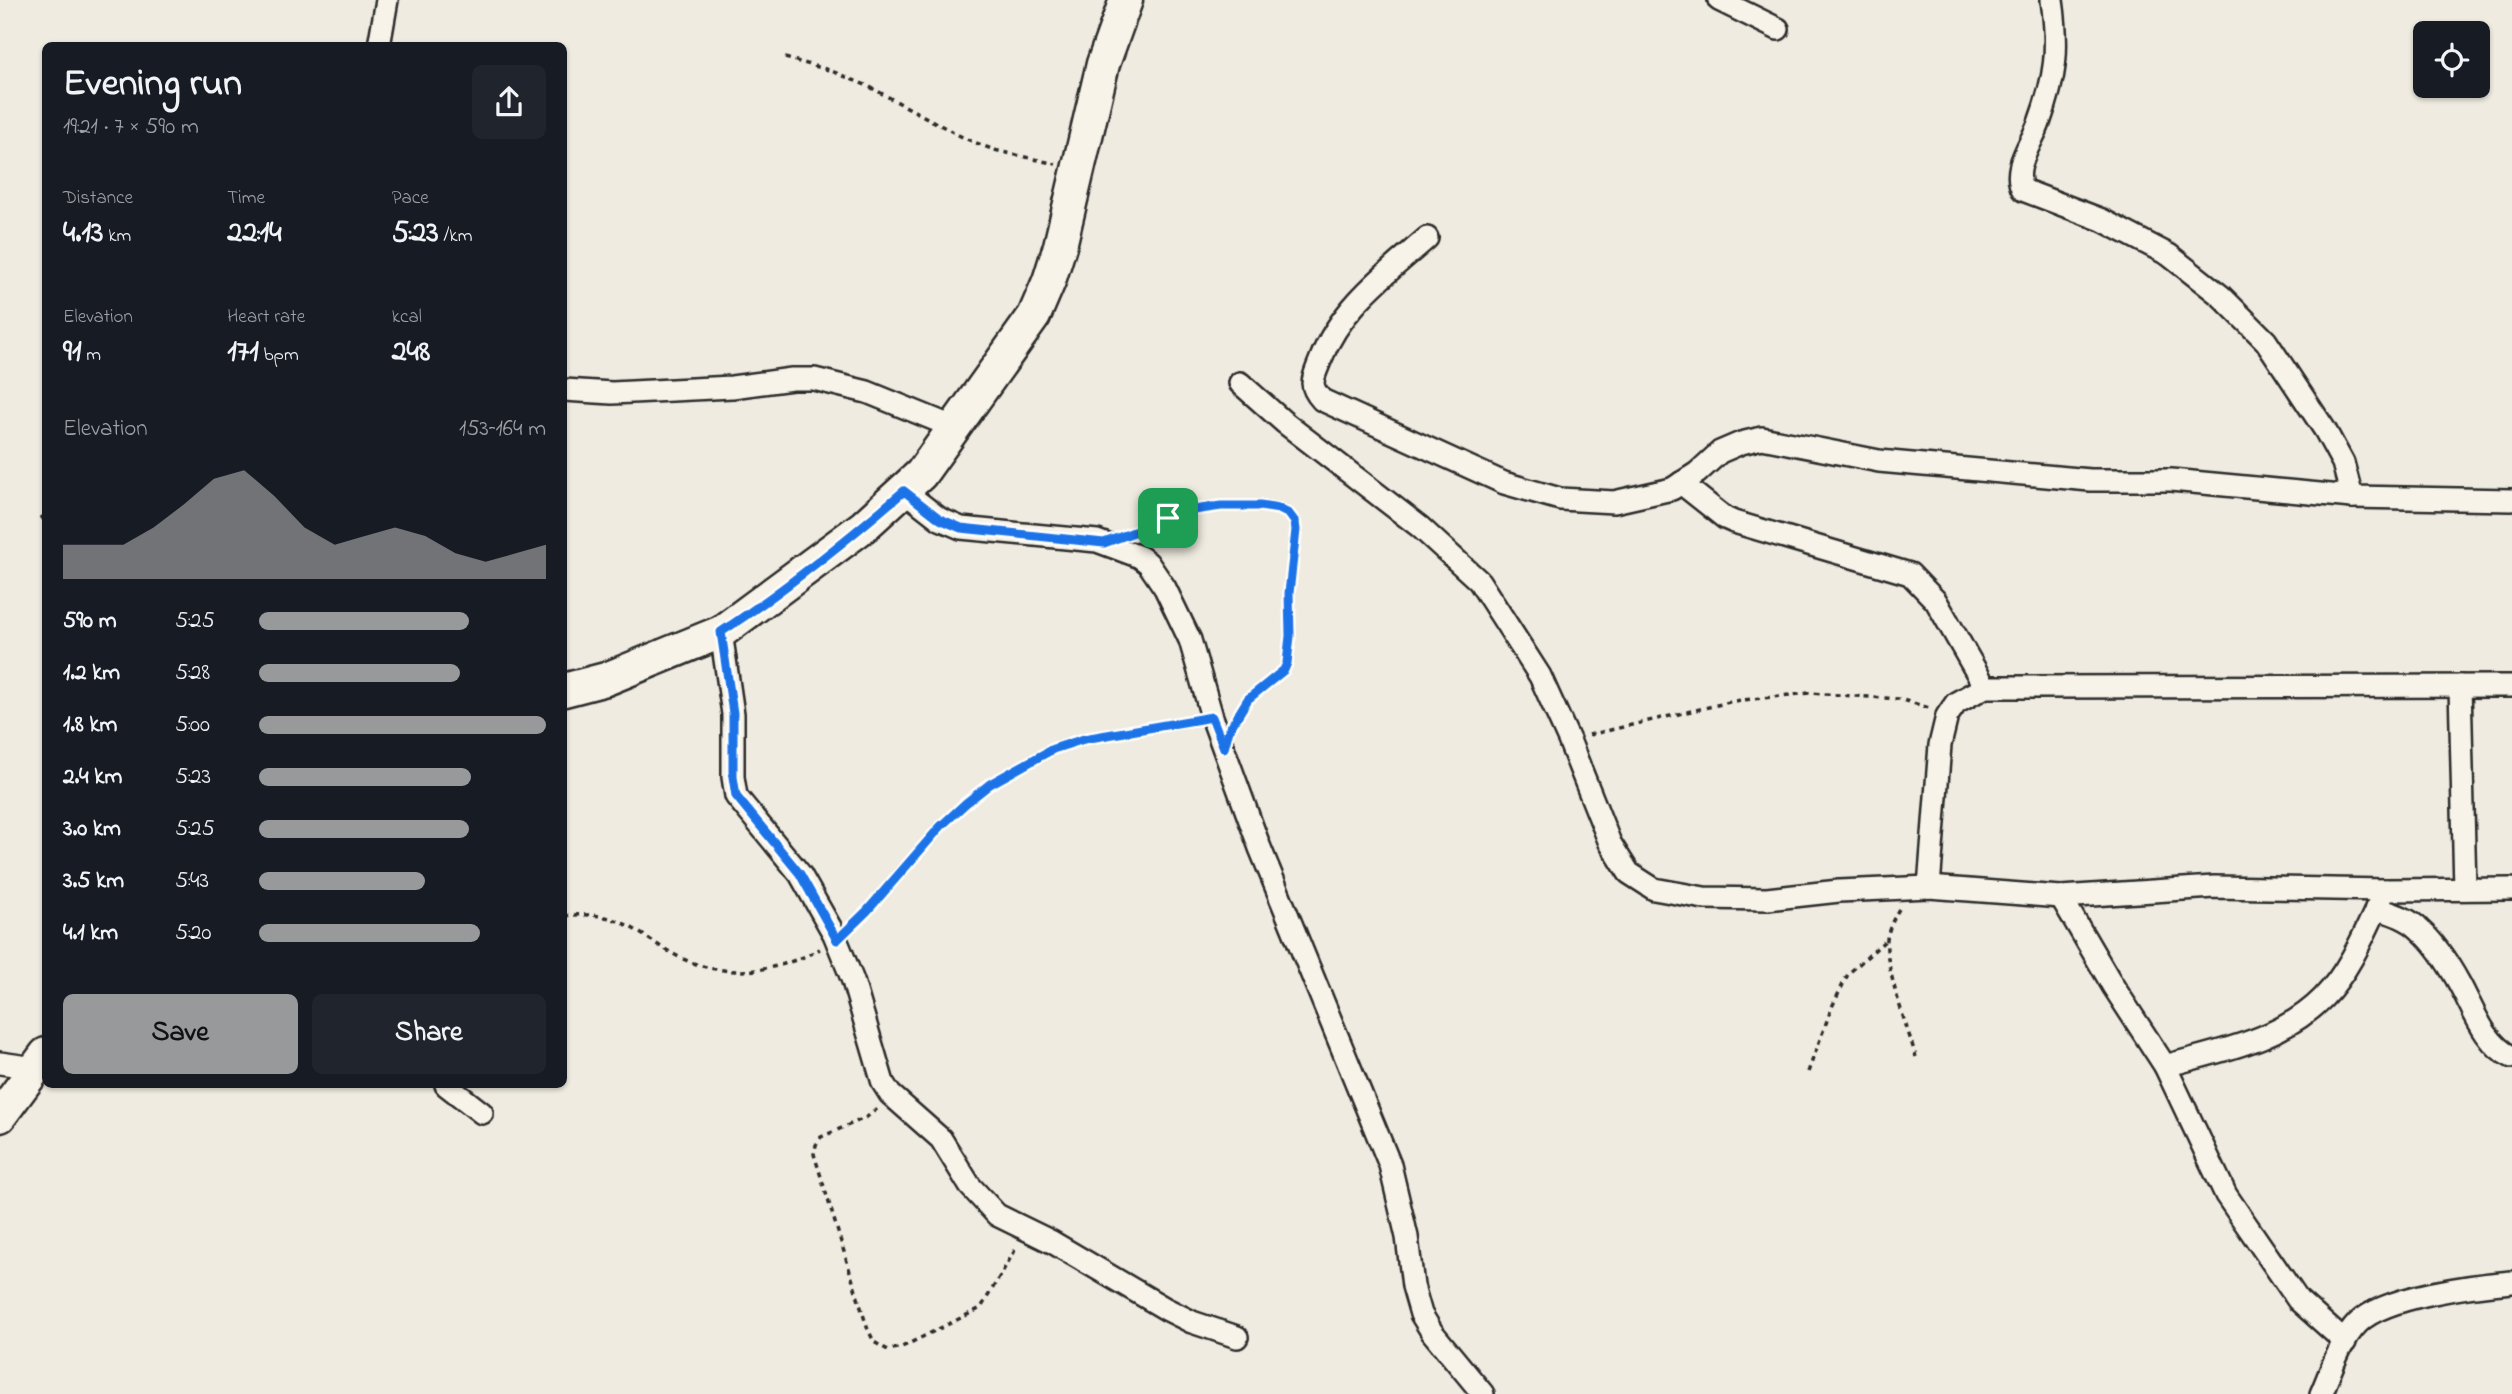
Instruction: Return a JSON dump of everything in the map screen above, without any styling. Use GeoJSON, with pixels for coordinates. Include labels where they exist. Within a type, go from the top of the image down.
{"type":"FeatureCollection","features":[{"type":"Feature","properties":{"kind":"street"},"geometry":{"type":"LineString","coordinates":[[380,42],[387,0]]}},
{"type":"Feature","properties":{"kind":"street"},"geometry":{"type":"LineString","coordinates":[[567,689],[607,679],[721,632],[815,564],[921,474],[1034,316],[1060,246],[1103,65],[1126,0]]}},
{"type":"Feature","properties":{"kind":"street"},"geometry":{"type":"LineString","coordinates":[[1719,0],[1778,29]]}},
{"type":"Feature","properties":{"kind":"street"},"geometry":{"type":"LineString","coordinates":[[2052,0],[2056,65],[2039,123],[2021,165],[2019,176],[2023,190],[2102,220],[2169,255],[2221,296],[2266,341],[2325,430],[2343,463],[2353,497]]}},
{"type":"Feature","properties":{"kind":"street"},"geometry":{"type":"LineString","coordinates":[[1427,238],[1358,300],[1332,335],[1312,382],[1314,391],[1322,400],[1504,483],[1560,499],[1614,502],[1672,489],[1697,473],[1720,453],[1741,443],[1762,438],[1879,461],[2091,480],[2171,480],[2353,497],[2512,500]]}},
{"type":"Feature","properties":{"kind":"street"},"geometry":{"type":"LineString","coordinates":[[567,390],[612,393],[732,387],[814,379],[867,392],[953,427]]}},
{"type":"Feature","properties":{"kind":"street"},"geometry":{"type":"LineString","coordinates":[[1240,383],[1285,423],[1420,527],[1479,581],[1541,676],[1610,843],[1629,873],[1654,889],[1703,898],[1767,899],[1839,891],[1920,888],[2061,897],[2214,887],[2381,899],[2465,889],[2512,889]]}},
{"type":"Feature","properties":{"kind":"street"},"geometry":{"type":"LineString","coordinates":[[1681,483],[1725,518],[1734,522],[1910,573],[1936,601],[1985,687]]}},
{"type":"Feature","properties":{"kind":"street"},"geometry":{"type":"LineString","coordinates":[[904,491],[940,519],[961,528],[1104,543],[1143,559],[1165,589],[1190,640],[1212,717],[1259,848],[1377,1128],[1398,1194],[1419,1307],[1432,1332],[1483,1394]]}},
{"type":"Feature","properties":{"kind":"street"},"geometry":{"type":"LineString","coordinates":[[721,632],[733,713],[733,777],[736,796],[800,874],[837,940],[853,981],[883,1083],[890,1094],[941,1139],[970,1186],[983,1203],[998,1215],[1052,1242],[1166,1309],[1192,1322],[1237,1337]]}},
{"type":"Feature","properties":{"kind":"street"},"geometry":{"type":"LineString","coordinates":[[1920,888],[1947,716],[1956,703],[1985,687],[2512,687]]}},
{"type":"Feature","properties":{"kind":"street"},"geometry":{"type":"LineString","coordinates":[[2460,687],[2465,889]]}},
{"type":"Feature","properties":{"kind":"street"},"geometry":{"type":"LineString","coordinates":[[2061,897],[2113,986],[2165,1066],[2226,1195],[2298,1300],[2345,1342]]}},
{"type":"Feature","properties":{"kind":"street"},"geometry":{"type":"LineString","coordinates":[[2381,899],[2401,917],[2419,928],[2458,980],[2487,1035],[2512,1057]]}},
{"type":"Feature","properties":{"kind":"street"},"geometry":{"type":"LineString","coordinates":[[2165,1066],[2252,1041],[2288,1023],[2322,999],[2357,949],[2381,899]]}},
{"type":"Feature","properties":{"kind":"street"},"geometry":{"type":"LineString","coordinates":[[0,1063],[40,1061]]}},
{"type":"Feature","properties":{"kind":"street"},"geometry":{"type":"LineString","coordinates":[[0,1116],[40,1061]]}},
{"type":"Feature","properties":{"kind":"street"},"geometry":{"type":"LineString","coordinates":[[450,1088],[482,1113]]}},
{"type":"Feature","properties":{"kind":"street"},"geometry":{"type":"LineString","coordinates":[[2321,1394],[2345,1342],[2359,1323],[2378,1310],[2475,1285],[2512,1282]]}},
{"type":"Feature","properties":{"kind":"path"},"geometry":{"type":"LineString","coordinates":[[785,58],[829,70],[868,86],[964,138],[994,150],[1079,167]]}},
{"type":"Feature","properties":{"kind":"path"},"geometry":{"type":"LineString","coordinates":[[1104,543],[1194,510],[1221,506],[1279,509],[1289,514],[1295,522],[1296,543],[1289,593],[1290,636],[1287,663],[1284,670],[1248,699],[1229,730],[1224,748]]}},
{"type":"Feature","properties":{"kind":"path"},"geometry":{"type":"LineString","coordinates":[[1569,740],[1734,701],[1809,693],[1900,699],[1947,716]]}},
{"type":"Feature","properties":{"kind":"path"},"geometry":{"type":"LineString","coordinates":[[567,916],[597,914],[617,919],[682,958],[716,969],[741,972],[772,969],[802,958],[837,940],[867,911],[941,826],[990,784],[1053,749],[1084,739],[1212,717]]}},
{"type":"Feature","properties":{"kind":"path"},"geometry":{"type":"LineString","coordinates":[[1916,1057],[1891,972],[1887,939],[1896,914],[1920,888]]}},
{"type":"Feature","properties":{"kind":"path"},"geometry":{"type":"LineString","coordinates":[[1808,1072],[1832,1007],[1848,974],[1887,939]]}},
{"type":"Feature","properties":{"kind":"path"},"geometry":{"type":"LineString","coordinates":[[890,1094],[867,1117],[821,1137],[814,1154],[852,1282],[874,1342],[888,1350],[902,1347],[981,1308],[1029,1231]]}},
{"type":"Feature","properties":{"kind":"route"},"geometry":{"type":"LineString","coordinates":[[904,491],[940,519],[961,528],[1104,543],[1168,518],[1221,506],[1260,506],[1279,509],[1289,514],[1295,522],[1296,543],[1289,593],[1290,649],[1287,663],[1275,679],[1248,699],[1229,730],[1224,748],[1212,717],[1084,739],[1053,749],[990,784],[966,803],[917,851],[867,911],[837,940],[800,874],[736,796],[733,777],[733,713],[721,632],[805,572],[904,491]]}}]}
